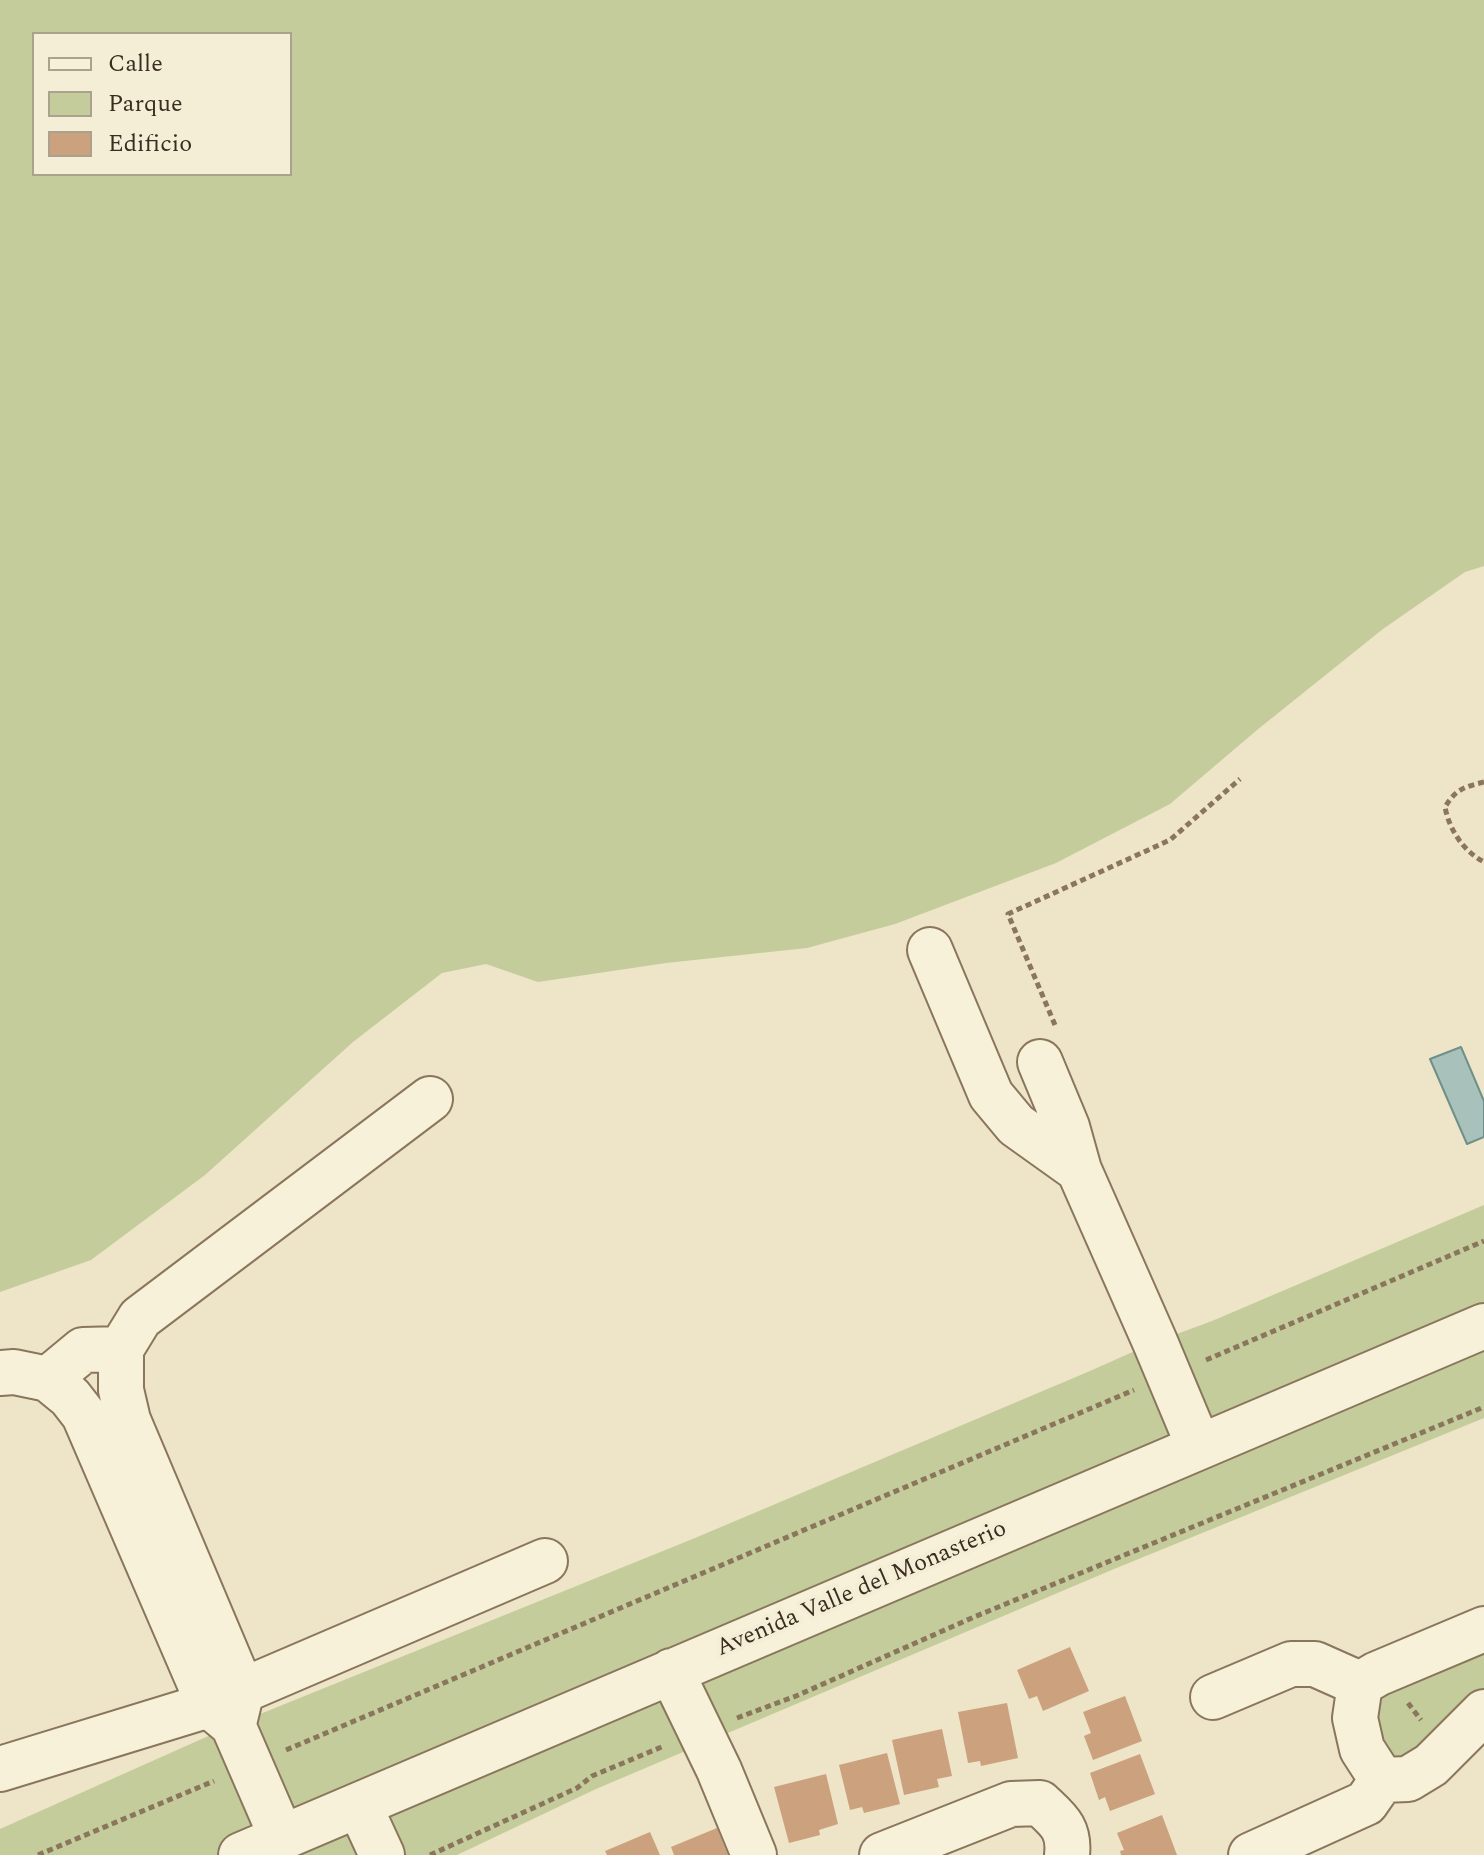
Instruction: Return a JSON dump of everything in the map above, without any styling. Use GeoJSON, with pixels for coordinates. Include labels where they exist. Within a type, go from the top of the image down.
{"type":"FeatureCollection","features":[{"type":"Feature","properties":{"kind":"street"},"geometry":{"type":"LineString","coordinates":[[930,950],[991,1095],[1016,1125],[1079,1170]]}},
{"type":"Feature","properties":{"kind":"street"},"geometry":{"type":"LineString","coordinates":[[1040,1062],[1067,1127],[1079,1170],[1199,1447]]}},
{"type":"Feature","properties":{"kind":"street"},"geometry":{"type":"LineString","coordinates":[[282,1838],[228,1707],[128,1420],[121,1390],[121,1349],[140,1318],[430,1099]]}},
{"type":"Feature","properties":{"kind":"street","name":"Avenida Valle del Monasterio"},"geometry":{"type":"LineString","coordinates":[[241,1855],[1484,1326]]}},
{"type":"Feature","properties":{"kind":"street"},"geometry":{"type":"LineString","coordinates":[[48,1379],[83,1350],[121,1349]]}},
{"type":"Feature","properties":{"kind":"street"},"geometry":{"type":"LineString","coordinates":[[0,1373],[14,1372],[48,1379],[70,1397],[84,1415],[228,1707]]}},
{"type":"Feature","properties":{"kind":"street"},"geometry":{"type":"LineString","coordinates":[[0,1769],[228,1707],[545,1561]]}},
{"type":"Feature","properties":{"kind":"street"},"geometry":{"type":"LineString","coordinates":[[1213,1697],[1291,1664],[1315,1664],[1368,1679],[1484,1629]]}},
{"type":"Feature","properties":{"kind":"street"},"geometry":{"type":"LineString","coordinates":[[671,1671],[719,1770],[754,1855]]}},
{"type":"Feature","properties":{"kind":"street"},"geometry":{"type":"LineString","coordinates":[[1368,1679],[1355,1718],[1362,1749],[1382,1780]]}},
{"type":"Feature","properties":{"kind":"street"},"geometry":{"type":"LineString","coordinates":[[1382,1780],[1408,1779],[1431,1765],[1484,1712]]}},
{"type":"Feature","properties":{"kind":"street"},"geometry":{"type":"LineString","coordinates":[[1251,1855],[1366,1803],[1382,1780]]}},
{"type":"Feature","properties":{"kind":"street"},"geometry":{"type":"LineString","coordinates":[[882,1855],[1011,1804],[1040,1803],[1062,1823],[1067,1855]]}},
{"type":"Feature","properties":{"kind":"street"},"geometry":{"type":"LineString","coordinates":[[359,1805],[382,1855]]}},
{"type":"Feature","properties":{"kind":"path"},"geometry":{"type":"LineString","coordinates":[[1008,914],[1170,840],[1240,779]]}},
{"type":"Feature","properties":{"kind":"path"},"geometry":{"type":"LineString","coordinates":[[1484,782],[1464,787],[1445,807],[1448,823],[1466,849],[1484,862]]}},
{"type":"Feature","properties":{"kind":"path"},"geometry":{"type":"LineString","coordinates":[[38,1855],[1484,1241]]}},
{"type":"Feature","properties":{"kind":"path"},"geometry":{"type":"LineString","coordinates":[[430,1855],[577,1788],[592,1776],[796,1696],[974,1617],[1484,1407]]}},
{"type":"Feature","properties":{"kind":"path"},"geometry":{"type":"LineString","coordinates":[[1368,1679],[1397,1706],[1409,1703],[1421,1720],[1425,1738],[1438,1758]]}},
{"type":"Feature","properties":{"kind":"green space"},"geometry":{"type":"Polygon","coordinates":[[[0,0],[1484,0],[1484,566],[1465,572],[1383,629],[1170,804],[1056,863],[895,924],[807,948],[666,963],[538,982],[486,964],[442,973],[353,1042],[205,1175],[91,1260],[0,1292],[0,0]]]}},
{"type":"Feature","properties":{"kind":"green space"},"geometry":{"type":"Polygon","coordinates":[[[1484,1205],[1484,1418],[1114,1569],[596,1789],[457,1855],[0,1855],[0,1829],[233,1725],[695,1538],[1484,1205]]]}},
{"type":"Feature","properties":{"kind":"green space"},"geometry":{"type":"Polygon","coordinates":[[[1484,1640],[1484,1697],[1411,1764],[1381,1760],[1368,1701],[1484,1640]]]}},
{"type":"Feature","properties":{"kind":"water"},"geometry":{"type":"Polygon","coordinates":[[[1461,1047],[1484,1101],[1484,1137],[1467,1144],[1430,1059],[1461,1047]]]}},
{"type":"Feature","properties":{"kind":"building"},"geometry":{"type":"Polygon","coordinates":[[[1070,1647],[1089,1691],[1043,1711],[1037,1696],[1029,1699],[1017,1670],[1070,1647]]]}},
{"type":"Feature","properties":{"kind":"building"},"geometry":{"type":"Polygon","coordinates":[[[1125,1696],[1142,1741],[1093,1760],[1084,1736],[1091,1733],[1083,1712],[1125,1696]]]}},
{"type":"Feature","properties":{"kind":"building"},"geometry":{"type":"Polygon","coordinates":[[[1007,1703],[1018,1758],[981,1766],[980,1761],[968,1763],[958,1712],[1007,1703]]]}},
{"type":"Feature","properties":{"kind":"building"},"geometry":{"type":"Polygon","coordinates":[[[942,1729],[952,1776],[937,1779],[939,1787],[904,1795],[892,1740],[942,1729]]]}},
{"type":"Feature","properties":{"kind":"building"},"geometry":{"type":"Polygon","coordinates":[[[887,1753],[900,1804],[864,1813],[862,1807],[850,1810],[839,1765],[887,1753]]]}},
{"type":"Feature","properties":{"kind":"building"},"geometry":{"type":"Polygon","coordinates":[[[1140,1754],[1155,1794],[1110,1811],[1105,1797],[1099,1800],[1090,1773],[1140,1754]]]}},
{"type":"Feature","properties":{"kind":"building"},"geometry":{"type":"Polygon","coordinates":[[[826,1774],[838,1824],[819,1830],[820,1835],[789,1843],[774,1787],[826,1774]]]}},
{"type":"Feature","properties":{"kind":"building"},"geometry":{"type":"Polygon","coordinates":[[[1162,1815],[1177,1855],[1121,1855],[1120,1851],[1124,1850],[1117,1833],[1162,1815]]]}},
{"type":"Feature","properties":{"kind":"building"},"geometry":{"type":"Polygon","coordinates":[[[717,1828],[728,1855],[674,1855],[671,1847],[717,1828]]]}},
{"type":"Feature","properties":{"kind":"building"},"geometry":{"type":"Polygon","coordinates":[[[650,1832],[660,1855],[607,1855],[605,1851],[650,1832]]]}}]}
